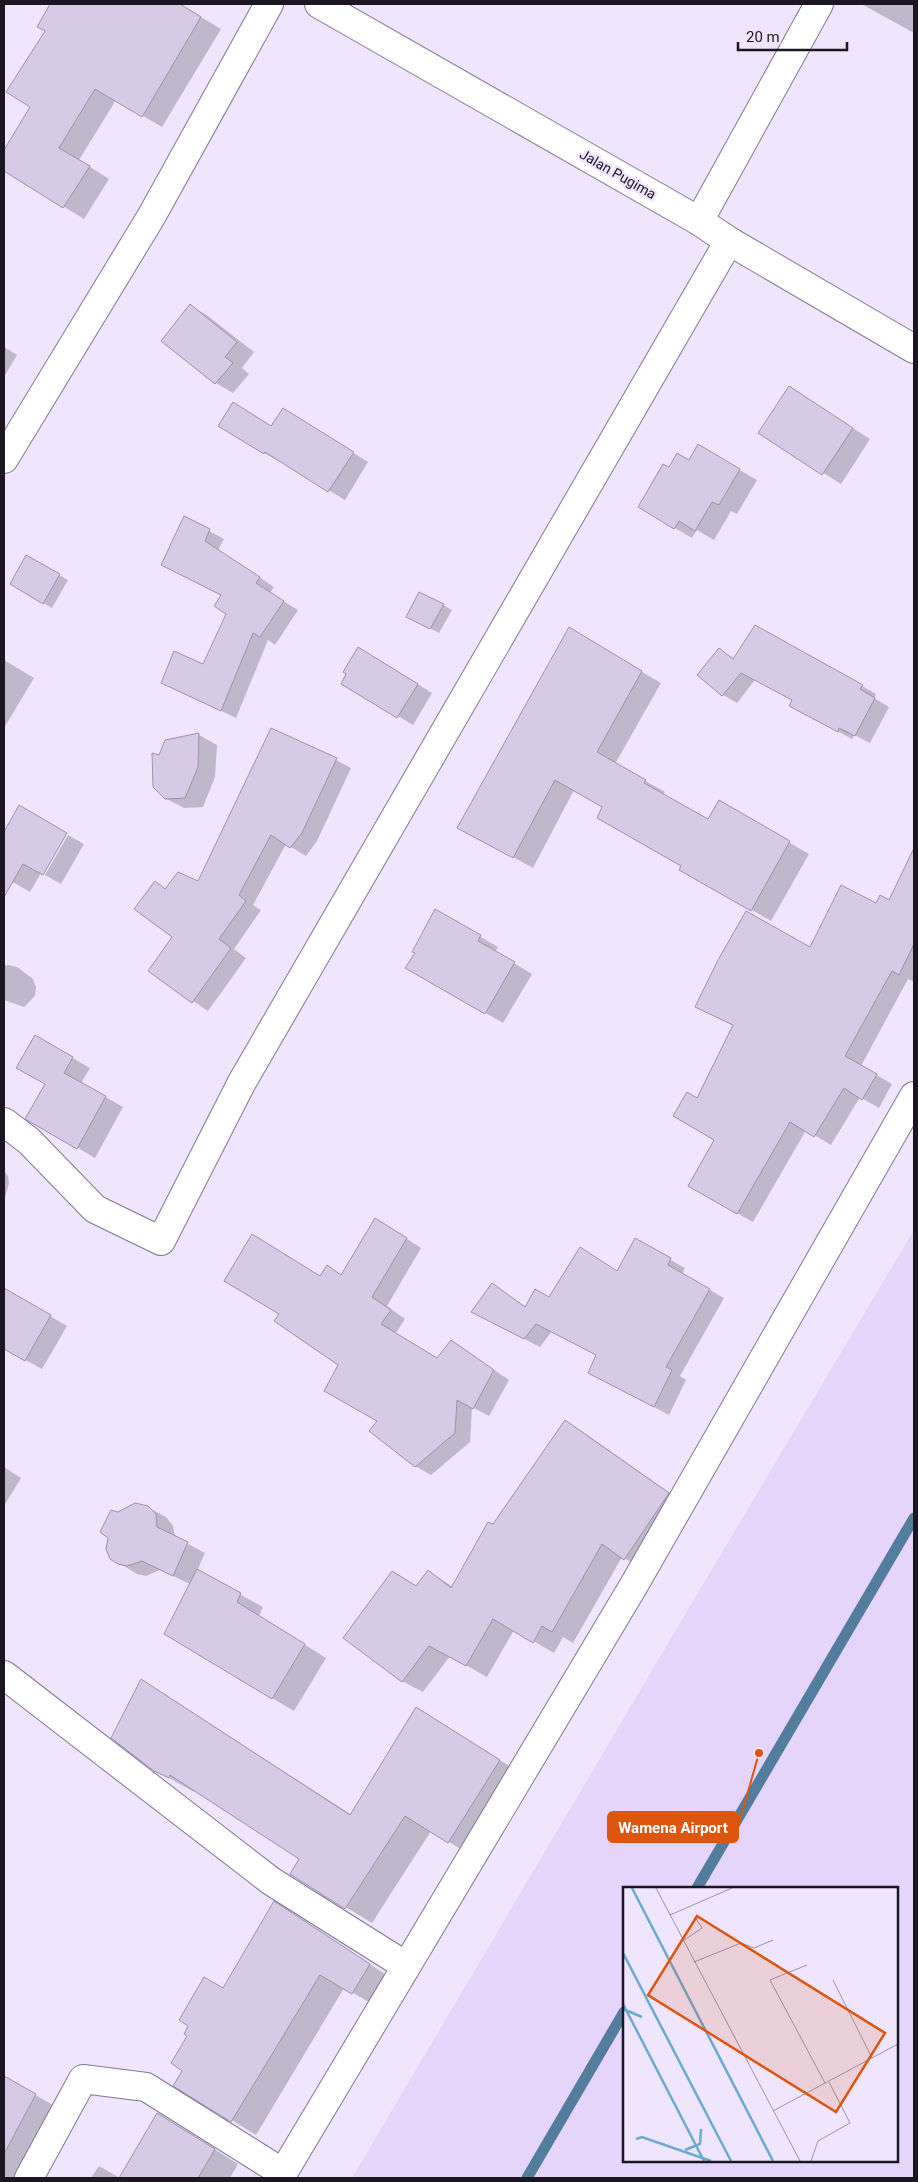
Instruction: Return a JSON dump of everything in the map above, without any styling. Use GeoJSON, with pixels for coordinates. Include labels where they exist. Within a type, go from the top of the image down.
{"type":"FeatureCollection","features":[{"type":"Feature","properties":{"kind":"street"},"geometry":{"type":"LineString","coordinates":[[4,459],[151,217],[268,4]]}},
{"type":"Feature","properties":{"kind":"street","name":"Jalan Pugima"},"geometry":{"type":"LineString","coordinates":[[319,4],[699,221],[729,241],[914,349]]}},
{"type":"Feature","properties":{"kind":"street"},"geometry":{"type":"LineString","coordinates":[[699,221],[819,4]]}},
{"type":"Feature","properties":{"kind":"street"},"geometry":{"type":"LineString","coordinates":[[4,1122],[29,1141],[95,1209],[161,1242],[242,1082],[729,241]]}},
{"type":"Feature","properties":{"kind":"street"},"geometry":{"type":"LineString","coordinates":[[29,2178],[83,2079],[146,2087],[281,2175],[634,1585],[914,1096]]}},
{"type":"Feature","properties":{"kind":"street"},"geometry":{"type":"LineString","coordinates":[[4,1675],[270,1881],[406,1966]]}},
{"type":"Feature","properties":{"kind":"shaded area"},"geometry":{"type":"Polygon","coordinates":[[[914,1230],[914,2178],[352,2178],[683,1618],[914,1230]]]}},
{"type":"Feature","properties":{"kind":"building"},"geometry":{"type":"Polygon","coordinates":[[[50,4],[180,4],[201,17],[142,117],[95,89],[59,148],[90,166],[63,208],[4,171],[4,150],[30,107],[6,92],[45,31],[37,27],[50,4]]]}},
{"type":"Feature","properties":{"kind":"building"},"geometry":{"type":"Polygon","coordinates":[[[190,304],[237,342],[225,357],[233,363],[215,384],[161,341],[190,304]]]}},
{"type":"Feature","properties":{"kind":"building"},"geometry":{"type":"Polygon","coordinates":[[[789,386],[853,428],[822,475],[758,433],[789,386]]]}},
{"type":"Feature","properties":{"kind":"building"},"geometry":{"type":"Polygon","coordinates":[[[233,402],[271,426],[283,408],[354,452],[328,492],[265,452],[264,454],[218,426],[233,402]]]}},
{"type":"Feature","properties":{"kind":"building"},"geometry":{"type":"Polygon","coordinates":[[[698,444],[740,469],[719,505],[712,502],[695,531],[679,521],[674,529],[638,507],[663,464],[669,467],[677,453],[689,460],[698,444]]]}},
{"type":"Feature","properties":{"kind":"building"},"geometry":{"type":"Polygon","coordinates":[[[184,516],[210,529],[205,541],[260,577],[256,583],[284,601],[260,637],[253,633],[221,711],[161,683],[174,651],[203,664],[226,614],[214,606],[221,595],[161,565],[184,516]]]}},
{"type":"Feature","properties":{"kind":"building"},"geometry":{"type":"Polygon","coordinates":[[[26,555],[60,574],[43,604],[10,584],[26,555]]]}},
{"type":"Feature","properties":{"kind":"building"},"geometry":{"type":"Polygon","coordinates":[[[419,592],[444,604],[430,629],[406,617],[419,592]]]}},
{"type":"Feature","properties":{"kind":"building"},"geometry":{"type":"Polygon","coordinates":[[[755,625],[863,685],[860,689],[875,698],[855,736],[839,728],[838,732],[789,706],[792,700],[741,673],[722,696],[697,675],[719,648],[733,659],[755,625]]]}},
{"type":"Feature","properties":{"kind":"building"},"geometry":{"type":"Polygon","coordinates":[[[569,627],[642,671],[597,752],[646,780],[644,783],[708,819],[719,800],[790,841],[751,911],[679,870],[681,866],[597,818],[602,807],[555,780],[513,858],[457,828],[569,627]]]}},
{"type":"Feature","properties":{"kind":"building"},"geometry":{"type":"Polygon","coordinates":[[[358,647],[418,684],[397,718],[341,684],[346,674],[343,672],[358,647]]]}},
{"type":"Feature","properties":{"kind":"building"},"geometry":{"type":"Polygon","coordinates":[[[271,728],[337,758],[302,833],[290,848],[271,835],[239,895],[246,901],[219,939],[231,948],[192,1003],[148,971],[172,937],[134,909],[155,881],[165,889],[178,872],[198,881],[271,728]]]}},
{"type":"Feature","properties":{"kind":"building"},"geometry":{"type":"Polygon","coordinates":[[[199,733],[198,767],[185,798],[165,799],[153,787],[152,753],[159,755],[165,740],[199,733]]]}},
{"type":"Feature","properties":{"kind":"building"},"geometry":{"type":"Polygon","coordinates":[[[19,805],[67,833],[43,875],[23,864],[4,897],[4,832],[19,805]]]}},
{"type":"Feature","properties":{"kind":"building"},"geometry":{"type":"Polygon","coordinates":[[[914,848],[914,944],[899,975],[892,971],[845,1056],[877,1074],[862,1100],[844,1088],[814,1137],[790,1122],[737,1214],[688,1186],[714,1140],[673,1116],[687,1092],[697,1098],[733,1025],[695,1007],[718,960],[746,911],[810,947],[841,885],[876,903],[880,895],[889,900],[914,848]]]}},
{"type":"Feature","properties":{"kind":"building"},"geometry":{"type":"Polygon","coordinates":[[[435,909],[481,935],[478,941],[515,962],[485,1014],[405,968],[415,953],[412,952],[435,909]]]}},
{"type":"Feature","properties":{"kind":"building"},"geometry":{"type":"Polygon","coordinates":[[[35,1035],[73,1057],[64,1073],[106,1096],[77,1149],[25,1119],[45,1084],[16,1068],[35,1035]]]}},
{"type":"Feature","properties":{"kind":"building"},"geometry":{"type":"Polygon","coordinates":[[[375,1218],[407,1238],[372,1297],[391,1310],[381,1324],[437,1358],[451,1340],[494,1370],[473,1409],[457,1400],[455,1433],[415,1467],[369,1431],[377,1421],[324,1391],[338,1365],[274,1321],[279,1314],[224,1281],[252,1234],[320,1276],[327,1265],[341,1275],[375,1218]]]}},
{"type":"Feature","properties":{"kind":"building"},"geometry":{"type":"Polygon","coordinates":[[[635,1238],[671,1258],[668,1265],[710,1289],[666,1367],[672,1370],[654,1407],[588,1373],[596,1355],[536,1324],[524,1339],[471,1312],[492,1283],[525,1307],[535,1289],[549,1297],[580,1247],[617,1271],[635,1238]]]}},
{"type":"Feature","properties":{"kind":"building"},"geometry":{"type":"Polygon","coordinates":[[[4,1288],[51,1315],[25,1361],[4,1349],[4,1288]]]}},
{"type":"Feature","properties":{"kind":"building"},"geometry":{"type":"Polygon","coordinates":[[[565,1420],[669,1493],[624,1560],[602,1544],[552,1632],[542,1626],[533,1643],[493,1619],[466,1666],[429,1646],[402,1682],[343,1638],[392,1571],[416,1586],[428,1570],[451,1588],[488,1522],[493,1524],[565,1420]]]}},
{"type":"Feature","properties":{"kind":"building"},"geometry":{"type":"Polygon","coordinates":[[[135,1503],[148,1506],[156,1514],[157,1527],[188,1542],[173,1576],[142,1561],[127,1566],[118,1564],[110,1559],[106,1549],[108,1538],[100,1532],[111,1510],[118,1512],[135,1503]]]}},
{"type":"Feature","properties":{"kind":"building"},"geometry":{"type":"Polygon","coordinates":[[[197,1569],[241,1593],[237,1602],[305,1644],[272,1699],[164,1634],[197,1569]]]}},
{"type":"Feature","properties":{"kind":"building"},"geometry":{"type":"Polygon","coordinates":[[[141,1679],[350,1815],[416,1707],[500,1760],[448,1843],[405,1816],[345,1909],[290,1874],[299,1859],[170,1775],[169,1778],[154,1771],[111,1738],[141,1679]]]}},
{"type":"Feature","properties":{"kind":"building"},"geometry":{"type":"Polygon","coordinates":[[[274,1901],[370,1964],[352,1994],[320,1975],[231,2122],[173,2086],[182,2071],[171,2063],[187,2036],[184,2034],[188,2026],[179,2020],[204,1977],[223,1988],[274,1901]]]}},
{"type":"Feature","properties":{"kind":"building"},"geometry":{"type":"Polygon","coordinates":[[[4,2076],[36,2094],[4,2154],[4,2076]]]}},
{"type":"Feature","properties":{"kind":"building"},"geometry":{"type":"Polygon","coordinates":[[[157,2113],[215,2149],[198,2178],[119,2178],[157,2113]]]}},
{"type":"Feature","properties":{"kind":"waterway"},"geometry":{"type":"LineString","coordinates":[[698,1887],[914,1518]]}},
{"type":"Feature","properties":{"kind":"waterway"},"geometry":{"type":"LineString","coordinates":[[527,2178],[623,2014]]}},
{"type":"Feature","properties":{"kind":"place","name":"Wamena Airport"},"geometry":{"type":"Point","coordinates":[759,1753]}}]}
